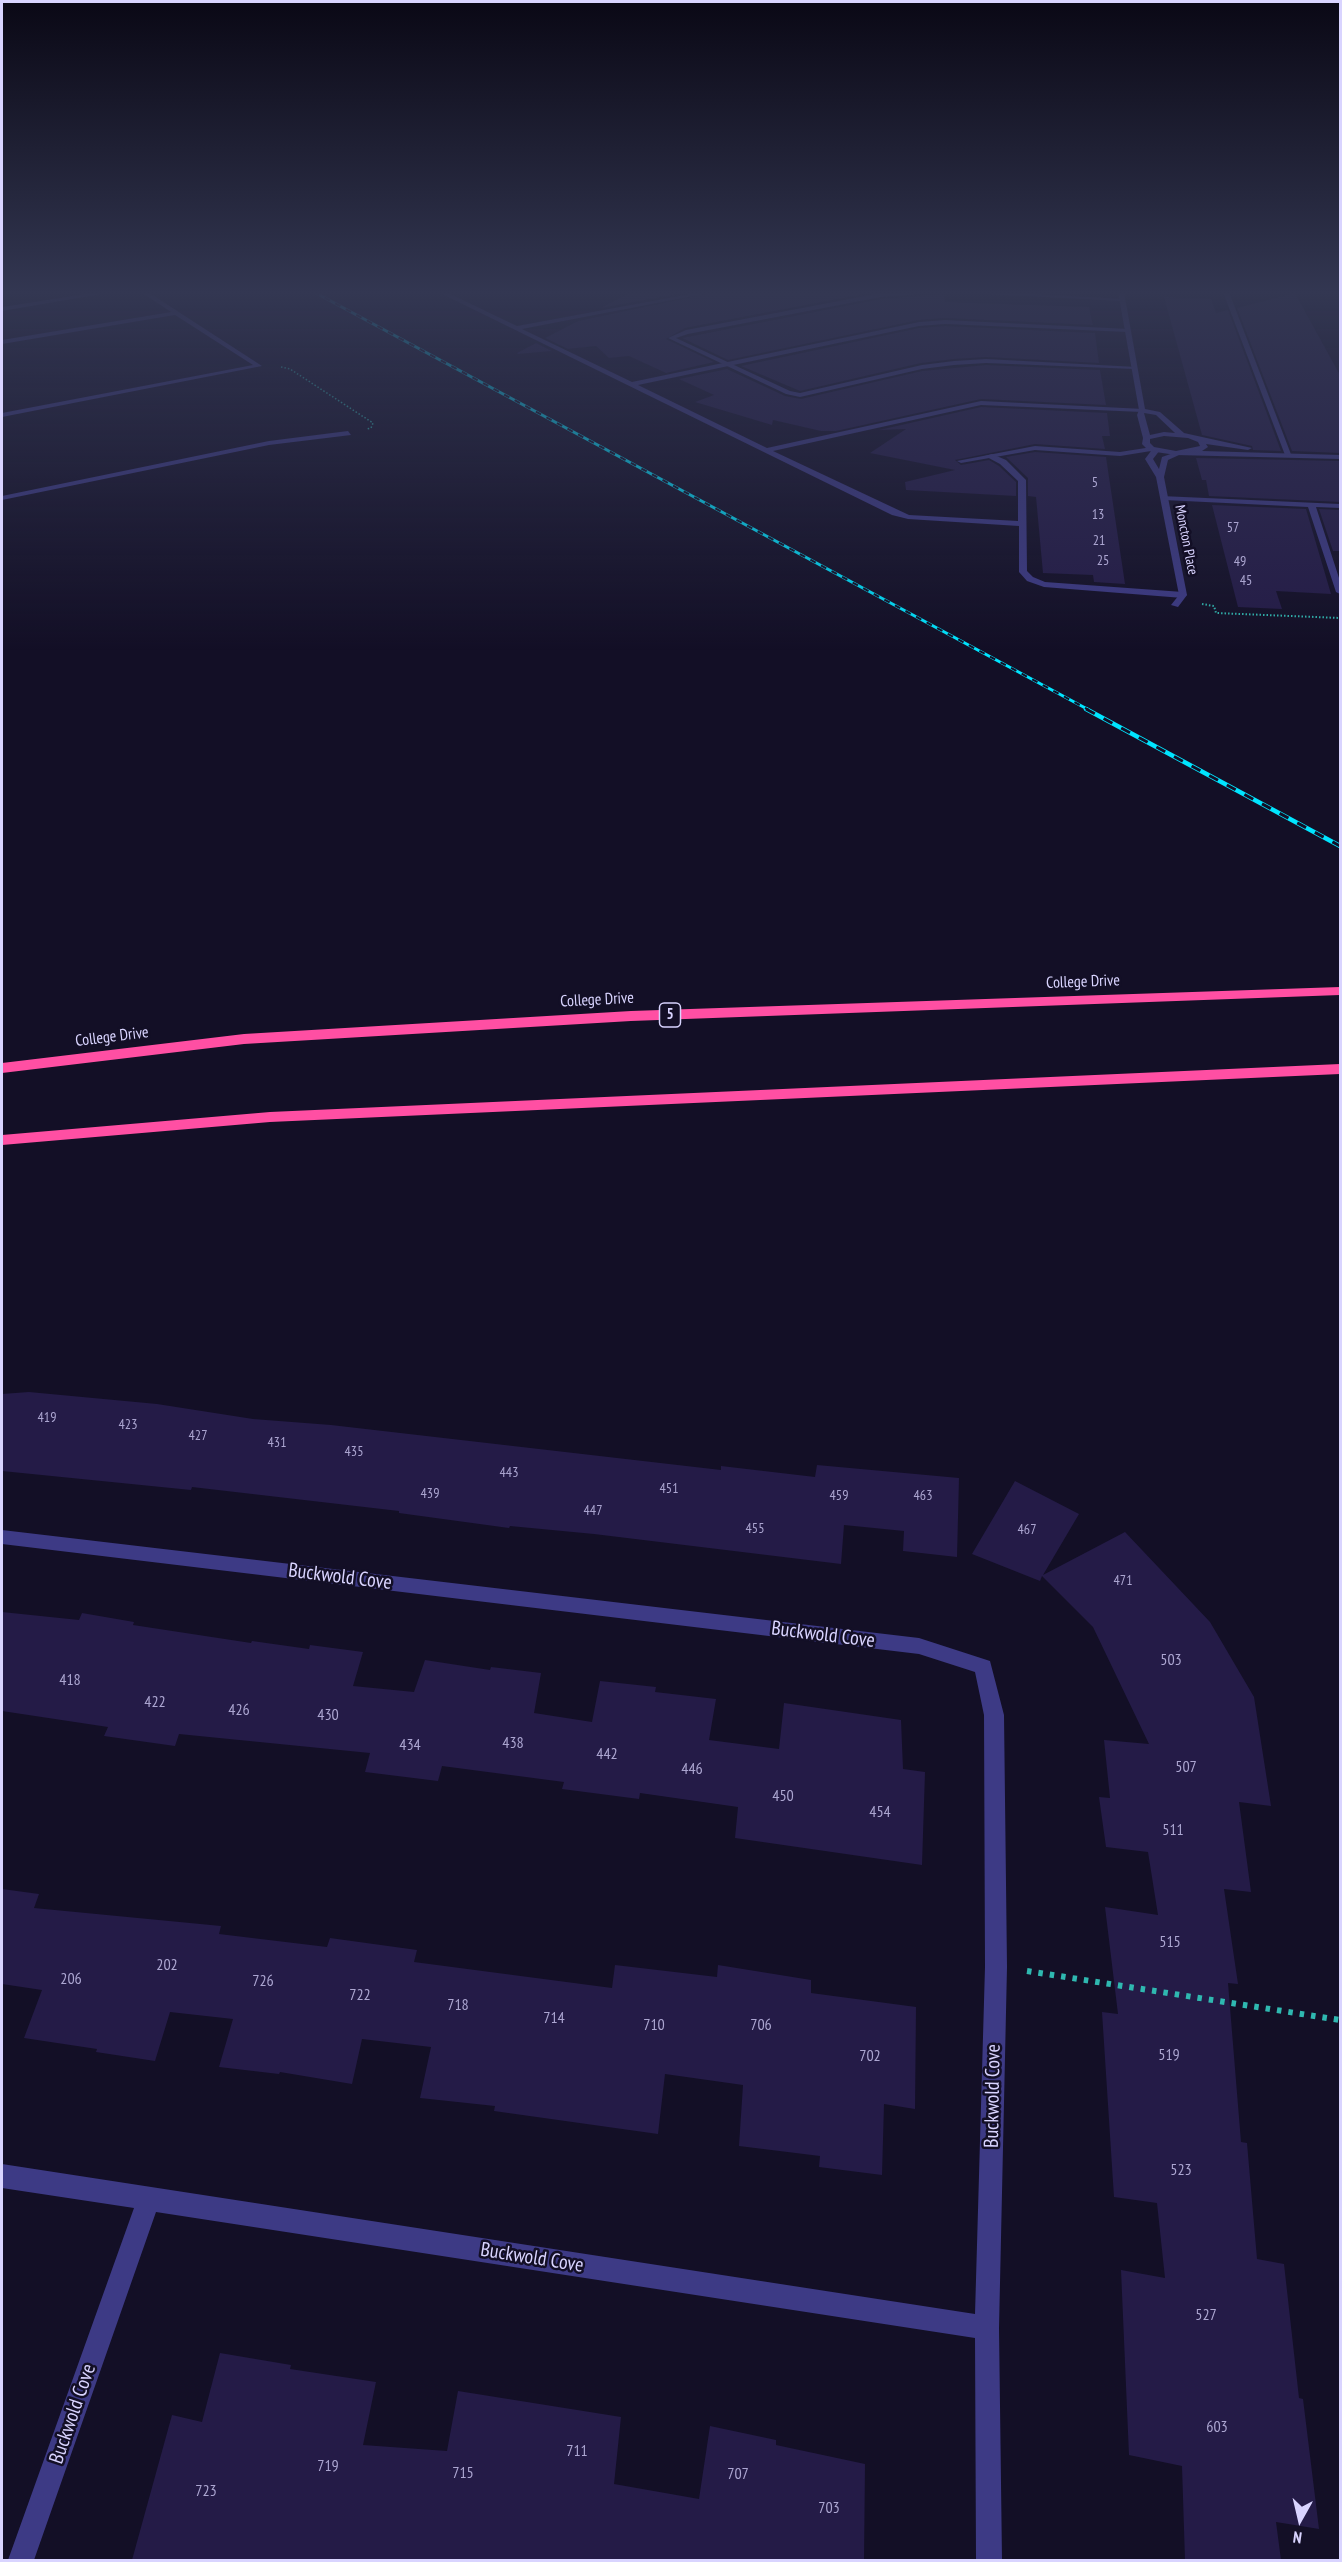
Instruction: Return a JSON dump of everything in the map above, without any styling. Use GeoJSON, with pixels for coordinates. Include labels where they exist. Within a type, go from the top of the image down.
{"type":"FeatureCollection","features":[{"type":"Feature","properties":{"kind":"highway","name":"College Drive"},"geometry":{"type":"LineString","coordinates":[[2,1068],[244,1039],[620,1017],[1341,991]]}},
{"type":"Feature","properties":{"kind":"highway"},"geometry":{"type":"LineString","coordinates":[[2,1140],[270,1117],[1341,1069]]}},
{"type":"Feature","properties":{"kind":"street"},"geometry":{"type":"LineString","coordinates":[[2,415],[20,412]]}},
{"type":"Feature","properties":{"kind":"street"},"geometry":{"type":"LineString","coordinates":[[690,412],[895,513],[908,517],[1022,524]]}},
{"type":"Feature","properties":{"kind":"street"},"geometry":{"type":"LineString","coordinates":[[768,450],[942,412]]}},
{"type":"Feature","properties":{"kind":"street"},"geometry":{"type":"LineString","coordinates":[[1141,412],[1140,415],[1150,445]]}},
{"type":"Feature","properties":{"kind":"street"},"geometry":{"type":"LineString","coordinates":[[1150,412],[1158,413],[1181,434]]}},
{"type":"Feature","properties":{"kind":"street"},"geometry":{"type":"LineString","coordinates":[[1272,412],[1289,455]]}},
{"type":"Feature","properties":{"kind":"street"},"geometry":{"type":"LineString","coordinates":[[2,498],[269,443],[348,433]]}},
{"type":"Feature","properties":{"kind":"street"},"geometry":{"type":"LineString","coordinates":[[1150,445],[1157,434],[1181,434],[1201,441],[1289,455]]}},
{"type":"Feature","properties":{"kind":"street"},"geometry":{"type":"LineString","coordinates":[[1160,477],[1165,459],[1201,449],[1204,444],[1201,441]]}},
{"type":"Feature","properties":{"kind":"street"},"geometry":{"type":"LineString","coordinates":[[961,461],[1035,448],[1120,454],[1150,445],[1180,453],[1341,458]]}},
{"type":"Feature","properties":{"kind":"street","name":"Moncton Place"},"geometry":{"type":"LineString","coordinates":[[1150,445],[1149,459],[1160,477],[1183,595],[1175,605]]}},
{"type":"Feature","properties":{"kind":"street"},"geometry":{"type":"LineString","coordinates":[[989,456],[1003,462],[1022,480],[1023,572],[1030,579],[1044,584],[1183,595]]}},
{"type":"Feature","properties":{"kind":"street"},"geometry":{"type":"LineString","coordinates":[[1164,498],[1341,506]]}},
{"type":"Feature","properties":{"kind":"street"},"geometry":{"type":"LineString","coordinates":[[1311,505],[1341,591]]}},
{"type":"Feature","properties":{"kind":"street","name":"Buckwold Cove"},"geometry":{"type":"LineString","coordinates":[[2,1537],[919,1646],[983,1667],[993,1715],[996,1967],[987,2328],[989,2560]]}},
{"type":"Feature","properties":{"kind":"street","name":"Buckwold Cove"},"geometry":{"type":"LineString","coordinates":[[2,2176],[987,2328]]}},
{"type":"Feature","properties":{"kind":"street","name":"Buckwold Cove"},"geometry":{"type":"LineString","coordinates":[[21,2560],[148,2199]]}},
{"type":"Feature","properties":{"kind":"path"},"geometry":{"type":"LineString","coordinates":[[1214,606],[1216,613],[1341,618]]}},
{"type":"Feature","properties":{"kind":"path"},"geometry":{"type":"LineString","coordinates":[[1041,1972],[1341,2020]]}},
{"type":"Feature","properties":{"kind":"building"},"geometry":{"type":"Polygon","coordinates":[[[727,412],[924,412],[836,431],[821,431],[773,420],[772,425],[727,412]]]}},
{"type":"Feature","properties":{"kind":"building"},"geometry":{"type":"Polygon","coordinates":[[[961,412],[1077,412],[1107,413],[1110,436],[1102,436],[1105,449],[1035,444],[955,460],[961,465],[989,460],[1016,482],[1016,496],[906,490],[905,482],[955,470],[870,453],[906,429],[879,430],[961,412]]]}},
{"type":"Feature","properties":{"kind":"building"},"geometry":{"type":"Polygon","coordinates":[[[1196,412],[1266,412],[1281,451],[1253,450],[1252,446],[1202,435],[1196,412]]]}},
{"type":"Feature","properties":{"kind":"building"},"geometry":{"type":"Polygon","coordinates":[[[1277,412],[1341,412],[1341,453],[1292,451],[1277,412]]]}},
{"type":"Feature","properties":{"kind":"building"},"geometry":{"type":"Polygon","coordinates":[[[1035,452],[1106,457],[1125,584],[1094,582],[1093,575],[1043,573],[1036,497],[1028,496],[1028,478],[1006,457],[1035,452]]]}},
{"type":"Feature","properties":{"kind":"building"},"geometry":{"type":"Polygon","coordinates":[[[1196,458],[1341,461],[1341,502],[1209,496],[1206,480],[1202,480],[1196,458]]]}},
{"type":"Feature","properties":{"kind":"building"},"geometry":{"type":"Polygon","coordinates":[[[1212,505],[1306,509],[1331,594],[1276,591],[1282,609],[1238,607],[1212,505]]]}},
{"type":"Feature","properties":{"kind":"building"},"geometry":{"type":"Polygon","coordinates":[[[1319,509],[1341,510],[1341,551],[1333,551],[1319,509]]]}},
{"type":"Feature","properties":{"kind":"building"},"geometry":{"type":"Polygon","coordinates":[[[29,1392],[157,1404],[253,1419],[331,1425],[721,1470],[721,1466],[815,1477],[817,1465],[959,1478],[957,1557],[903,1551],[904,1531],[844,1525],[841,1564],[594,1534],[510,1526],[509,1528],[399,1513],[399,1511],[192,1487],[191,1490],[2,1471],[2,1394],[29,1392]]]}},
{"type":"Feature","properties":{"kind":"building"},"geometry":{"type":"Polygon","coordinates":[[[1015,1481],[1079,1514],[1043,1575],[1125,1532],[1210,1622],[1254,1697],[1271,1806],[1239,1802],[1251,1892],[1224,1889],[1238,1984],[1228,1983],[1241,2142],[1247,2143],[1257,2259],[1284,2264],[1299,2398],[1303,2399],[1319,2529],[1276,2522],[1281,2560],[1185,2560],[1182,2466],[1129,2455],[1121,2270],[1165,2278],[1157,2203],[1114,2197],[1102,2012],[1118,2014],[1105,1907],[1158,1915],[1148,1852],[1106,1847],[1099,1797],[1110,1798],[1104,1740],[1149,1744],[1093,1627],[1042,1576],[1040,1581],[972,1554],[1015,1481]]]}},
{"type":"Feature","properties":{"kind":"building"},"geometry":{"type":"Polygon","coordinates":[[[2,1612],[79,1620],[82,1613],[134,1622],[133,1625],[251,1643],[252,1641],[309,1649],[310,1645],[363,1652],[353,1686],[414,1692],[425,1660],[490,1670],[491,1667],[541,1673],[534,1713],[592,1722],[600,1681],[656,1687],[655,1692],[716,1699],[709,1740],[779,1749],[784,1703],[901,1720],[903,1769],[925,1772],[922,1865],[735,1838],[738,1807],[640,1793],[639,1799],[562,1789],[564,1782],[442,1766],[438,1781],[365,1772],[370,1753],[179,1734],[175,1746],[104,1736],[108,1727],[2,1711],[2,1612]]]}},
{"type":"Feature","properties":{"kind":"building"},"geometry":{"type":"Polygon","coordinates":[[[2,1889],[39,1894],[34,1908],[221,1926],[219,1934],[327,1947],[330,1938],[417,1950],[414,1962],[612,1988],[615,1965],[717,1977],[718,1965],[811,1980],[811,1993],[916,2007],[915,2109],[884,2104],[882,2175],[819,2167],[820,2156],[739,2146],[743,2085],[665,2074],[658,2134],[494,2111],[495,2106],[420,2098],[431,2047],[362,2039],[352,2084],[280,2072],[279,2074],[219,2067],[233,2019],[170,2012],[155,2061],[24,2038],[42,1990],[2,1984],[2,1889]]]}},
{"type":"Feature","properties":{"kind":"building"},"geometry":{"type":"Polygon","coordinates":[[[220,2353],[291,2365],[290,2369],[376,2382],[363,2445],[447,2451],[458,2391],[621,2417],[614,2484],[699,2499],[710,2426],[776,2440],[776,2445],[865,2464],[864,2560],[132,2560],[172,2415],[202,2422],[220,2353]]]}},
{"type":"Feature","properties":{"kind":"railway"},"geometry":{"type":"LineString","coordinates":[[536,412],[1089,710]]}},
{"type":"Feature","properties":{"kind":"railway"},"geometry":{"type":"LineString","coordinates":[[1086,709],[1340,846]]}}]}
